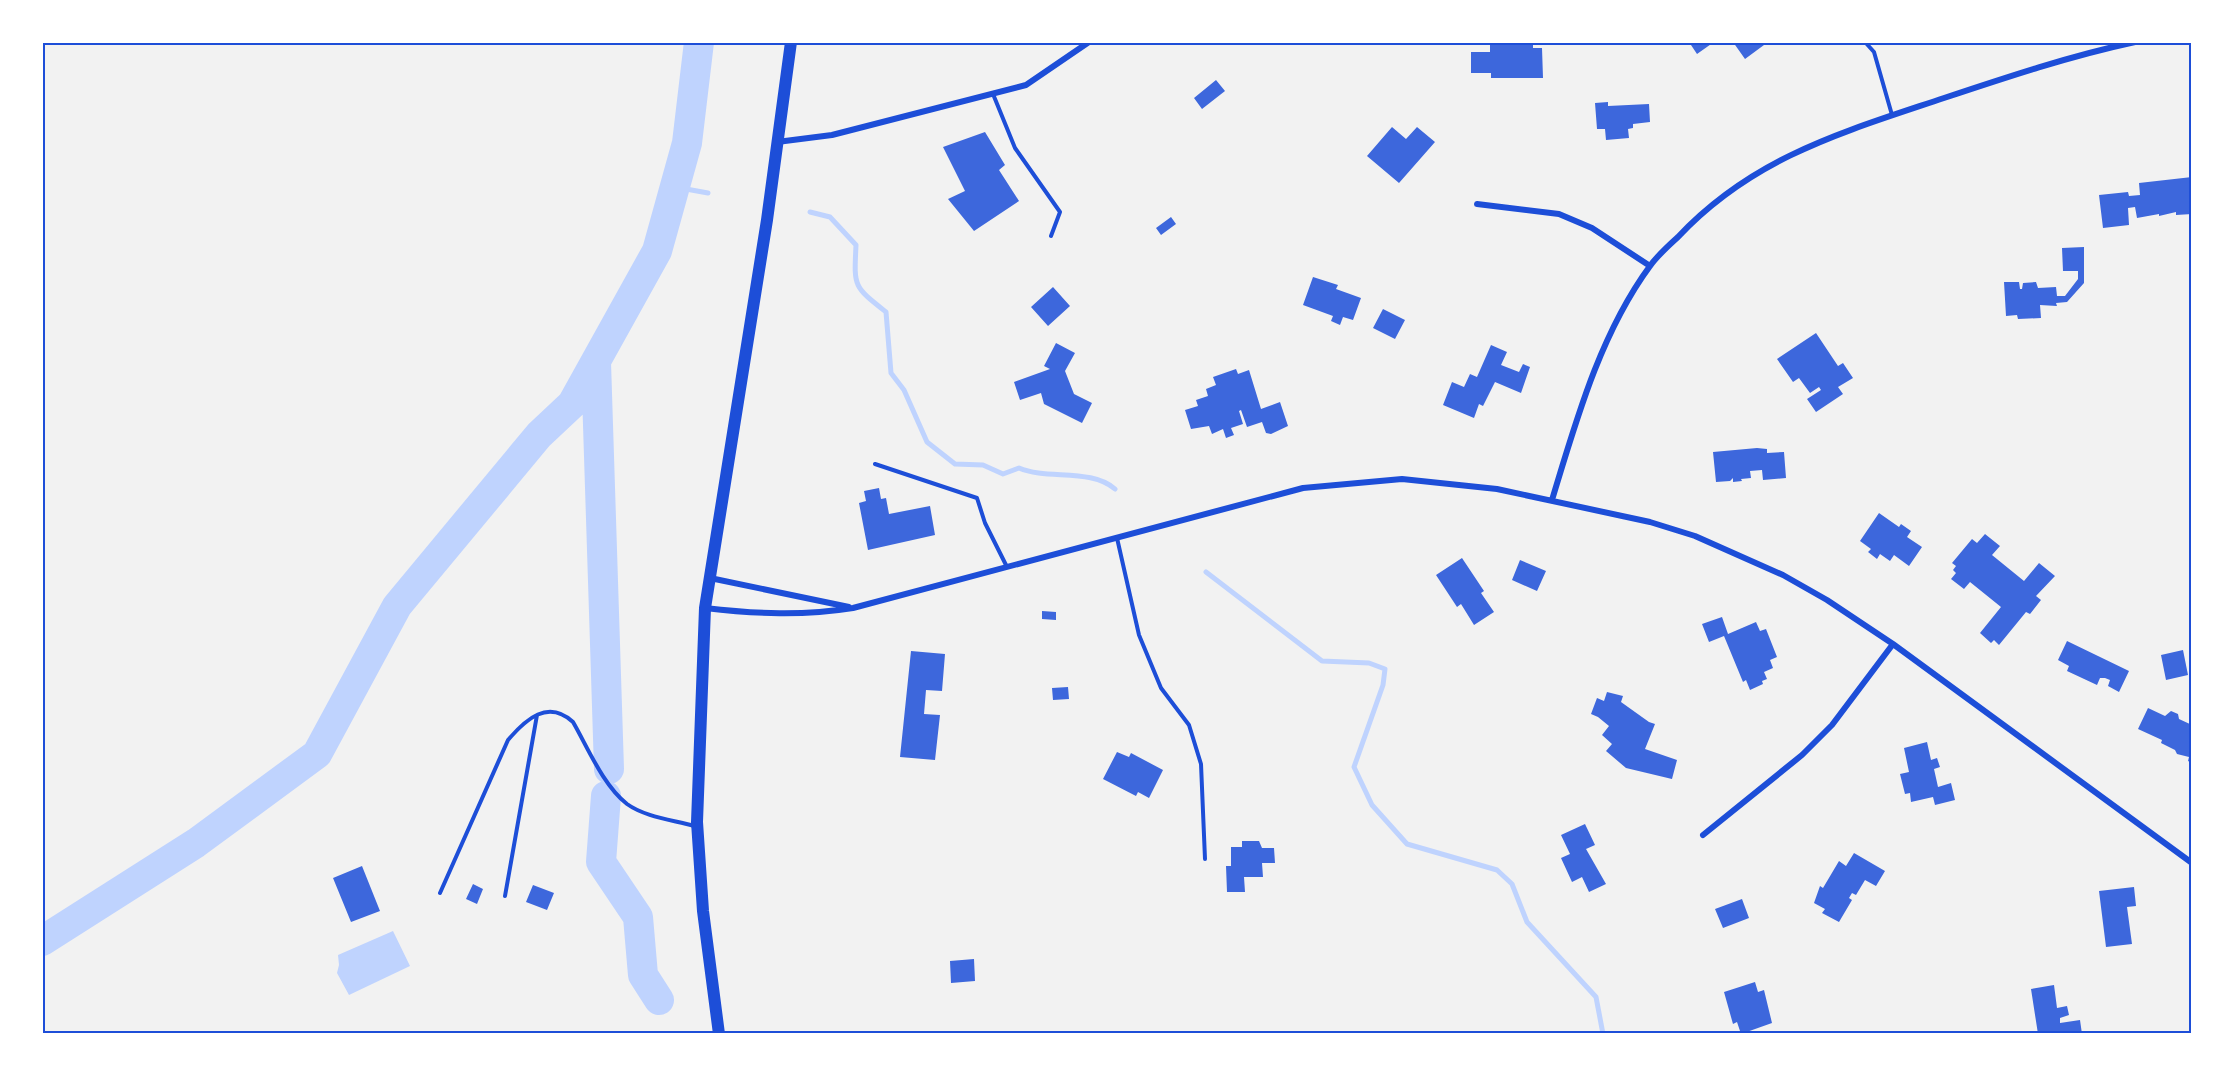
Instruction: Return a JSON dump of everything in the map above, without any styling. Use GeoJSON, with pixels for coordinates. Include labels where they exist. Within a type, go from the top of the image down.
{"type":"FeatureCollection","features":[{"type":"Feature","properties":{"kind":"main road"},"geometry":{"type":"LineString","coordinates":[[719,1034],[703,911],[697,827],[705,608],[765,231],[791,42]]}},
{"type":"Feature","properties":{"kind":"street"},"geometry":{"type":"LineString","coordinates":[[776,142],[832,135],[1026,85],[1089,42]]}},
{"type":"Feature","properties":{"kind":"street"},"geometry":{"type":"LineString","coordinates":[[1552,500],[1572,432],[1618,316],[1650,266],[1691,223],[1739,183],[1781,160],[1838,134],[2005,78],[2135,42]]}},
{"type":"Feature","properties":{"kind":"street"},"geometry":{"type":"LineString","coordinates":[[1477,204],[1559,214],[1592,228],[1650,266]]}},
{"type":"Feature","properties":{"kind":"street"},"geometry":{"type":"LineString","coordinates":[[705,608],[750,614],[809,615],[853,608],[1302,488],[1402,479],[1449,482],[1552,500],[1650,522],[1695,536],[1736,553],[1827,600],[1893,644],[2192,863]]}},
{"type":"Feature","properties":{"kind":"street"},"geometry":{"type":"LineString","coordinates":[[709,578],[853,608]]}},
{"type":"Feature","properties":{"kind":"street"},"geometry":{"type":"LineString","coordinates":[[1703,835],[1802,755],[1832,725],[1893,644]]}},
{"type":"Feature","properties":{"kind":"lane"},"geometry":{"type":"LineString","coordinates":[[1865,42],[1874,52],[1892,116]]}},
{"type":"Feature","properties":{"kind":"lane"},"geometry":{"type":"LineString","coordinates":[[993,93],[1015,148],[1060,212],[1051,236]]}},
{"type":"Feature","properties":{"kind":"lane"},"geometry":{"type":"LineString","coordinates":[[875,464],[977,498],[985,523],[1007,567]]}},
{"type":"Feature","properties":{"kind":"lane"},"geometry":{"type":"LineString","coordinates":[[1117,538],[1139,635],[1161,688],[1189,725],[1201,764],[1205,859]]}},
{"type":"Feature","properties":{"kind":"lane"},"geometry":{"type":"LineString","coordinates":[[440,893],[508,740],[524,722],[537,714],[551,710],[565,715],[573,722],[609,783],[627,803],[642,812],[697,827]]}},
{"type":"Feature","properties":{"kind":"lane"},"geometry":{"type":"LineString","coordinates":[[505,896],[537,714]]}},
{"type":"Feature","properties":{"kind":"water"},"geometry":{"type":"Polygon","coordinates":[[[393,931],[410,966],[349,995],[337,973],[338,955],[393,931]]]}},
{"type":"Feature","properties":{"kind":"building"},"geometry":{"type":"Polygon","coordinates":[[[1490,42],[1533,42],[1533,48],[1542,48],[1543,78],[1491,78],[1491,73],[1471,73],[1471,52],[1490,52],[1490,42]]]}},
{"type":"Feature","properties":{"kind":"building"},"geometry":{"type":"Polygon","coordinates":[[[1689,42],[1714,42],[1697,54],[1689,42]]]}},
{"type":"Feature","properties":{"kind":"building"},"geometry":{"type":"Polygon","coordinates":[[[1733,42],[1762,42],[1764,45],[1745,59],[1733,42]]]}},
{"type":"Feature","properties":{"kind":"building"},"geometry":{"type":"Polygon","coordinates":[[[1216,80],[1225,91],[1202,109],[1194,98],[1216,80]]]}},
{"type":"Feature","properties":{"kind":"building"},"geometry":{"type":"Polygon","coordinates":[[[1608,102],[1608,106],[1649,104],[1650,122],[1633,124],[1633,128],[1628,129],[1629,138],[1606,140],[1605,129],[1597,129],[1595,103],[1608,102]]]}},
{"type":"Feature","properties":{"kind":"building"},"geometry":{"type":"Polygon","coordinates":[[[1392,127],[1406,139],[1417,127],[1435,142],[1399,183],[1367,156],[1392,127]]]}},
{"type":"Feature","properties":{"kind":"building"},"geometry":{"type":"Polygon","coordinates":[[[985,132],[1005,165],[999,170],[1019,201],[974,231],[948,199],[965,191],[943,147],[985,132]]]}},
{"type":"Feature","properties":{"kind":"building"},"geometry":{"type":"Polygon","coordinates":[[[2192,177],[2192,214],[2176,215],[2176,212],[2137,218],[2135,207],[2128,208],[2129,225],[2103,228],[2099,195],[2128,192],[2129,196],[2140,195],[2139,183],[2192,177]]]}},
{"type":"Feature","properties":{"kind":"building"},"geometry":{"type":"Polygon","coordinates":[[[1171,217],[1176,224],[1161,235],[1156,228],[1171,217]]]}},
{"type":"Feature","properties":{"kind":"building"},"geometry":{"type":"Polygon","coordinates":[[[2084,247],[2084,283],[2067,302],[2056,303],[2057,306],[2040,305],[2041,318],[2018,319],[2017,315],[2006,316],[2004,282],[2019,282],[2020,289],[2022,289],[2023,283],[2036,282],[2038,288],[2056,287],[2057,296],[2065,296],[2078,279],[2078,271],[2063,271],[2062,248],[2084,247]]]}},
{"type":"Feature","properties":{"kind":"building"},"geometry":{"type":"Polygon","coordinates":[[[1313,277],[1338,285],[1336,289],[1361,298],[1353,320],[1343,317],[1340,325],[1331,321],[1333,316],[1303,305],[1313,277]]]}},
{"type":"Feature","properties":{"kind":"building"},"geometry":{"type":"Polygon","coordinates":[[[1053,287],[1070,306],[1048,326],[1031,307],[1053,287]]]}},
{"type":"Feature","properties":{"kind":"building"},"geometry":{"type":"Polygon","coordinates":[[[1383,309],[1405,320],[1395,339],[1373,328],[1383,309]]]}},
{"type":"Feature","properties":{"kind":"building"},"geometry":{"type":"Polygon","coordinates":[[[1816,333],[1838,366],[1843,363],[1853,378],[1838,387],[1843,394],[1816,412],[1807,399],[1821,390],[1819,387],[1810,393],[1799,378],[1793,382],[1777,359],[1816,333]]]}},
{"type":"Feature","properties":{"kind":"building"},"geometry":{"type":"Polygon","coordinates":[[[1056,343],[1075,353],[1065,371],[1074,394],[1092,403],[1082,423],[1044,404],[1041,393],[1020,400],[1014,382],[1050,369],[1044,366],[1056,343]]]}},
{"type":"Feature","properties":{"kind":"building"},"geometry":{"type":"Polygon","coordinates":[[[1491,345],[1507,352],[1501,365],[1519,372],[1523,364],[1530,367],[1521,393],[1495,382],[1483,406],[1479,404],[1474,418],[1443,405],[1452,382],[1464,387],[1470,374],[1477,377],[1491,345]]]}},
{"type":"Feature","properties":{"kind":"building"},"geometry":{"type":"Polygon","coordinates":[[[1236,369],[1238,374],[1249,370],[1261,409],[1280,402],[1288,426],[1271,434],[1266,433],[1262,422],[1247,427],[1241,410],[1239,411],[1243,424],[1231,428],[1234,435],[1226,438],[1223,429],[1212,434],[1209,426],[1191,429],[1185,410],[1198,406],[1196,400],[1208,396],[1206,389],[1216,385],[1213,377],[1236,369]]]}},
{"type":"Feature","properties":{"kind":"building"},"geometry":{"type":"Polygon","coordinates":[[[1767,449],[1767,453],[1784,452],[1786,478],[1763,480],[1762,470],[1750,471],[1751,478],[1741,479],[1742,481],[1733,482],[1733,478],[1730,481],[1716,482],[1713,452],[1767,449]]]}},
{"type":"Feature","properties":{"kind":"building"},"geometry":{"type":"Polygon","coordinates":[[[879,488],[881,499],[886,498],[889,514],[930,506],[935,535],[868,550],[859,503],[866,501],[864,491],[879,488]]]}},
{"type":"Feature","properties":{"kind":"building"},"geometry":{"type":"Polygon","coordinates":[[[1879,513],[1899,527],[1901,524],[1911,531],[1907,537],[1922,547],[1909,566],[1894,555],[1890,561],[1880,554],[1877,559],[1868,552],[1871,549],[1860,541],[1879,513]]]}},
{"type":"Feature","properties":{"kind":"building"},"geometry":{"type":"Polygon","coordinates":[[[1985,534],[2000,546],[1992,555],[2024,581],[2039,563],[2055,576],[2036,596],[2041,600],[2030,614],[2026,612],[1999,645],[1994,640],[1991,643],[1980,633],[2001,607],[1970,582],[1964,589],[1951,579],[1956,573],[1953,570],[1956,566],[1952,563],[1972,539],[1977,543],[1985,534]]]}},
{"type":"Feature","properties":{"kind":"building"},"geometry":{"type":"Polygon","coordinates":[[[1462,558],[1484,591],[1481,593],[1494,612],[1474,625],[1461,604],[1457,607],[1436,575],[1462,558]]]}},
{"type":"Feature","properties":{"kind":"building"},"geometry":{"type":"Polygon","coordinates":[[[1520,560],[1546,571],[1537,591],[1512,580],[1520,560]]]}},
{"type":"Feature","properties":{"kind":"building"},"geometry":{"type":"Polygon","coordinates":[[[1042,611],[1056,612],[1056,620],[1042,619],[1042,611]]]}},
{"type":"Feature","properties":{"kind":"building"},"geometry":{"type":"Polygon","coordinates":[[[1722,617],[1728,634],[1756,622],[1760,631],[1766,629],[1777,657],[1770,660],[1773,668],[1764,672],[1767,679],[1762,681],[1763,684],[1750,690],[1746,680],[1743,682],[1724,636],[1709,642],[1702,624],[1722,617]]]}},
{"type":"Feature","properties":{"kind":"building"},"geometry":{"type":"Polygon","coordinates":[[[2067,641],[2129,671],[2119,692],[2108,686],[2110,680],[2100,678],[2097,685],[2067,671],[2069,666],[2058,660],[2067,641]]]}},
{"type":"Feature","properties":{"kind":"building"},"geometry":{"type":"Polygon","coordinates":[[[2183,650],[2188,675],[2166,680],[2161,655],[2183,650]]]}},
{"type":"Feature","properties":{"kind":"building"},"geometry":{"type":"Polygon","coordinates":[[[911,651],[945,654],[942,691],[926,690],[924,714],[940,715],[935,760],[900,757],[911,651]]]}},
{"type":"Feature","properties":{"kind":"building"},"geometry":{"type":"Polygon","coordinates":[[[1068,687],[1069,699],[1053,700],[1052,688],[1068,687]]]}},
{"type":"Feature","properties":{"kind":"building"},"geometry":{"type":"Polygon","coordinates":[[[1607,692],[1623,696],[1621,702],[1655,724],[1645,749],[1677,760],[1672,779],[1626,768],[1606,751],[1612,744],[1602,735],[1609,726],[1591,714],[1597,698],[1604,701],[1607,692]]]}},
{"type":"Feature","properties":{"kind":"building"},"geometry":{"type":"Polygon","coordinates":[[[2148,708],[2165,716],[2171,711],[2178,714],[2179,719],[2192,725],[2192,763],[2188,761],[2189,757],[2177,754],[2175,750],[2161,743],[2162,740],[2138,729],[2148,708]]]}},
{"type":"Feature","properties":{"kind":"building"},"geometry":{"type":"Polygon","coordinates":[[[1927,742],[1931,760],[1937,758],[1940,767],[1934,769],[1938,787],[1951,783],[1955,800],[1935,805],[1933,797],[1911,802],[1910,793],[1905,794],[1900,774],[1909,772],[1904,748],[1927,742]]]}},
{"type":"Feature","properties":{"kind":"building"},"geometry":{"type":"Polygon","coordinates":[[[1117,752],[1129,757],[1131,753],[1163,770],[1149,798],[1138,792],[1136,796],[1103,779],[1117,752]]]}},
{"type":"Feature","properties":{"kind":"building"},"geometry":{"type":"Polygon","coordinates":[[[1585,824],[1595,845],[1586,849],[1606,884],[1589,892],[1582,877],[1572,882],[1561,858],[1570,854],[1561,835],[1585,824]]]}},
{"type":"Feature","properties":{"kind":"building"},"geometry":{"type":"Polygon","coordinates":[[[1242,841],[1259,841],[1262,848],[1274,848],[1275,863],[1262,863],[1263,877],[1244,877],[1245,892],[1227,892],[1226,866],[1231,866],[1231,847],[1242,847],[1242,841]]]}},
{"type":"Feature","properties":{"kind":"building"},"geometry":{"type":"Polygon","coordinates":[[[1854,853],[1885,871],[1876,886],[1865,880],[1856,895],[1852,893],[1849,898],[1852,900],[1839,922],[1822,913],[1825,909],[1814,903],[1820,886],[1823,888],[1839,861],[1846,866],[1854,853]]]}},
{"type":"Feature","properties":{"kind":"building"},"geometry":{"type":"Polygon","coordinates":[[[362,866],[380,911],[351,922],[333,878],[362,866]]]}},
{"type":"Feature","properties":{"kind":"building"},"geometry":{"type":"Polygon","coordinates":[[[473,884],[483,889],[477,904],[466,899],[473,884]]]}},
{"type":"Feature","properties":{"kind":"building"},"geometry":{"type":"Polygon","coordinates":[[[533,885],[554,893],[547,910],[526,902],[533,885]]]}},
{"type":"Feature","properties":{"kind":"building"},"geometry":{"type":"Polygon","coordinates":[[[2134,887],[2136,906],[2127,907],[2132,944],[2106,947],[2099,891],[2134,887]]]}},
{"type":"Feature","properties":{"kind":"building"},"geometry":{"type":"Polygon","coordinates":[[[1742,899],[1749,918],[1723,928],[1715,909],[1742,899]]]}},
{"type":"Feature","properties":{"kind":"building"},"geometry":{"type":"Polygon","coordinates":[[[974,959],[975,981],[951,983],[950,961],[974,959]]]}},
{"type":"Feature","properties":{"kind":"building"},"geometry":{"type":"Polygon","coordinates":[[[1755,982],[1758,992],[1764,990],[1772,1023],[1741,1034],[1737,1022],[1733,1024],[1724,992],[1755,982]]]}},
{"type":"Feature","properties":{"kind":"building"},"geometry":{"type":"Polygon","coordinates":[[[2054,985],[2057,1008],[2067,1006],[2069,1015],[2060,1018],[2060,1023],[2080,1020],[2082,1034],[2038,1034],[2031,989],[2054,985]]]}},
{"type":"Feature","properties":{"kind":"waterway"},"geometry":{"type":"LineString","coordinates":[[42,941],[196,843],[317,754],[397,606],[539,435],[572,404],[657,251],[687,143],[699,42]]}},
{"type":"Feature","properties":{"kind":"waterway"},"geometry":{"type":"LineString","coordinates":[[675,187],[708,193]]}},
{"type":"Feature","properties":{"kind":"waterway"},"geometry":{"type":"LineString","coordinates":[[810,212],[830,217],[856,245],[855,270],[858,284],[861,290],[886,312],[891,373],[904,390],[927,442],[955,464],[983,465],[1003,474],[1019,468],[1043,473],[1082,476],[1105,483],[1115,489]]}},
{"type":"Feature","properties":{"kind":"waterway"},"geometry":{"type":"LineString","coordinates":[[596,362],[609,769]]}},
{"type":"Feature","properties":{"kind":"waterway"},"geometry":{"type":"LineString","coordinates":[[1206,572],[1322,661],[1369,663],[1385,669],[1383,685],[1354,767],[1372,805],[1407,844],[1497,870],[1512,884],[1527,922],[1596,997],[1603,1034]]}},
{"type":"Feature","properties":{"kind":"waterway"},"geometry":{"type":"LineString","coordinates":[[606,796],[601,862],[638,917],[643,975],[659,1000]]}}]}
